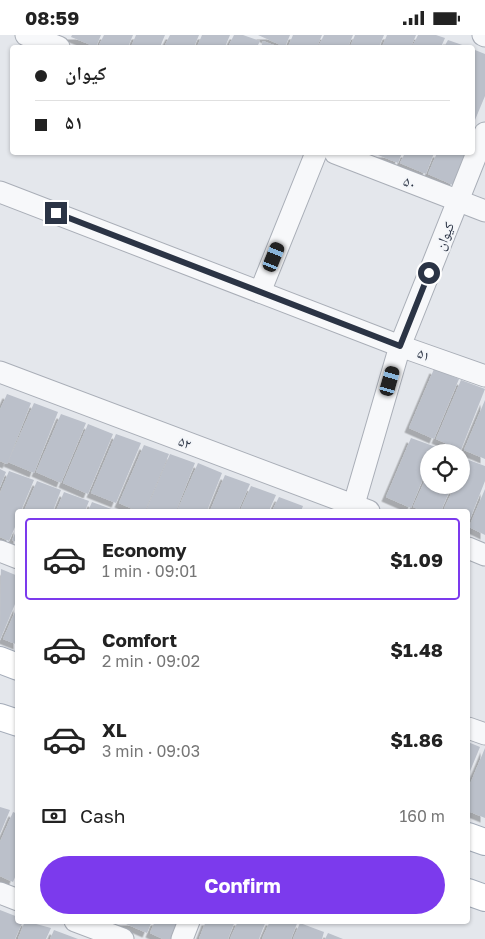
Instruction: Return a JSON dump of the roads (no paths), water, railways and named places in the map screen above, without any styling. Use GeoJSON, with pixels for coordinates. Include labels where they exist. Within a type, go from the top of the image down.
{"type":"FeatureCollection","features":[{"type":"Feature","properties":{"kind":"main road"},"geometry":{"type":"LineString","coordinates":[[0,660],[15,666]]}},
{"type":"Feature","properties":{"kind":"main road"},"geometry":{"type":"LineString","coordinates":[[0,717],[15,722]]}},
{"type":"Feature","properties":{"kind":"main road"},"geometry":{"type":"LineString","coordinates":[[470,836],[485,842]]}},
{"type":"Feature","properties":{"kind":"main road"},"geometry":{"type":"LineString","coordinates":[[470,893],[485,898]]}},
{"type":"Feature","properties":{"kind":"street"},"geometry":{"type":"LineString","coordinates":[[26,35],[54,45]]}},
{"type":"Feature","properties":{"kind":"street","name":"کیوان"},"geometry":{"type":"LineString","coordinates":[[358,509],[400,346],[485,133]]}},
{"type":"Feature","properties":{"kind":"street"},"geometry":{"type":"LineString","coordinates":[[260,292],[315,155]]}},
{"type":"Feature","properties":{"kind":"street","name":"۵۰"},"geometry":{"type":"LineString","coordinates":[[340,155],[485,211]]}},
{"type":"Feature","properties":{"kind":"street","name":"۵۱"},"geometry":{"type":"LineString","coordinates":[[0,192],[400,346],[485,376]]}},
{"type":"Feature","properties":{"kind":"street","name":"۵۲"},"geometry":{"type":"LineString","coordinates":[[0,372],[358,509]]}},
{"type":"Feature","properties":{"kind":"street"},"geometry":{"type":"LineString","coordinates":[[470,550],[485,555]]}},
{"type":"Feature","properties":{"kind":"street"},"geometry":{"type":"LineString","coordinates":[[0,551],[15,557]]}},
{"type":"Feature","properties":{"kind":"street"},"geometry":{"type":"LineString","coordinates":[[470,728],[485,734]]}},
{"type":"Feature","properties":{"kind":"street"},"geometry":{"type":"LineString","coordinates":[[0,893],[15,899]]}},
{"type":"Feature","properties":{"kind":"street"},"geometry":{"type":"LineString","coordinates":[[84,924],[123,939]]}},
{"type":"Feature","properties":{"kind":"street"},"geometry":{"type":"LineString","coordinates":[[182,939],[188,924]]}}]}
